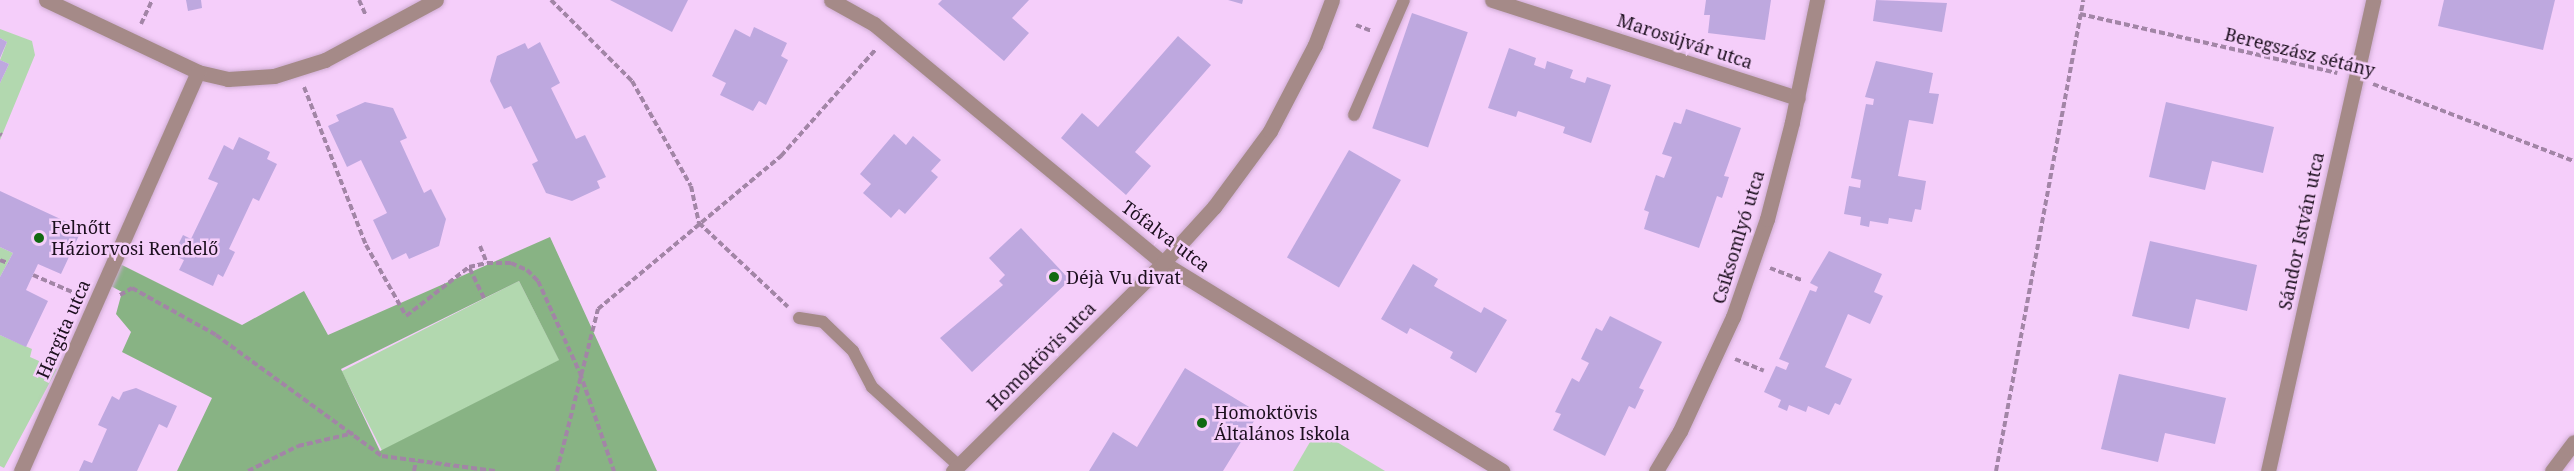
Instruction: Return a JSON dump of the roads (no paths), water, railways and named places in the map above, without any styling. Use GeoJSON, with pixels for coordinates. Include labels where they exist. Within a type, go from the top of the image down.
{"type":"FeatureCollection","features":[{"type":"Feature","properties":{"kind":"street"},"geometry":{"type":"LineString","coordinates":[[46,0],[198,72],[228,79],[274,76],[298,69],[375,36],[436,0]]}},
{"type":"Feature","properties":{"kind":"street","name":"Tófalva utca"},"geometry":{"type":"LineString","coordinates":[[831,0],[874,24],[1163,263],[1502,471]]}},
{"type":"Feature","properties":{"kind":"street","name":"Homoktövis utca"},"geometry":{"type":"LineString","coordinates":[[956,468],[1163,263],[1214,207],[1269,131],[1315,45],[1332,0]]}},
{"type":"Feature","properties":{"kind":"street","name":"Marosújvár utca"},"geometry":{"type":"LineString","coordinates":[[1492,0],[1798,98]]}},
{"type":"Feature","properties":{"kind":"street","name":"Csíksomlyó utca"},"geometry":{"type":"LineString","coordinates":[[1656,471],[1680,431],[1718,351],[1752,262],[1798,98],[1817,0]]}},
{"type":"Feature","properties":{"kind":"street","name":"Sándor István utca"},"geometry":{"type":"LineString","coordinates":[[2268,471],[2373,0]]}},
{"type":"Feature","properties":{"kind":"street","name":"Hargita utca"},"geometry":{"type":"LineString","coordinates":[[21,471],[198,72]]}},
{"type":"Feature","properties":{"kind":"street"},"geometry":{"type":"LineString","coordinates":[[2552,471],[2574,442]]}},
{"type":"Feature","properties":{"kind":"lane"},"geometry":{"type":"LineString","coordinates":[[1354,115],[1404,0]]}},
{"type":"Feature","properties":{"kind":"lane"},"geometry":{"type":"LineString","coordinates":[[799,318],[823,322],[853,351],[873,387],[956,468]]}},
{"type":"Feature","properties":{"kind":"place","name":"Felnőtt Háziorvosi Rendelő"},"geometry":{"type":"Point","coordinates":[39,238]}},
{"type":"Feature","properties":{"kind":"place","name":"Déjà Vu divat"},"geometry":{"type":"Point","coordinates":[1054,277]}},
{"type":"Feature","properties":{"kind":"place","name":"Homoktövis Általános Iskola"},"geometry":{"type":"Point","coordinates":[1202,423]}}]}
